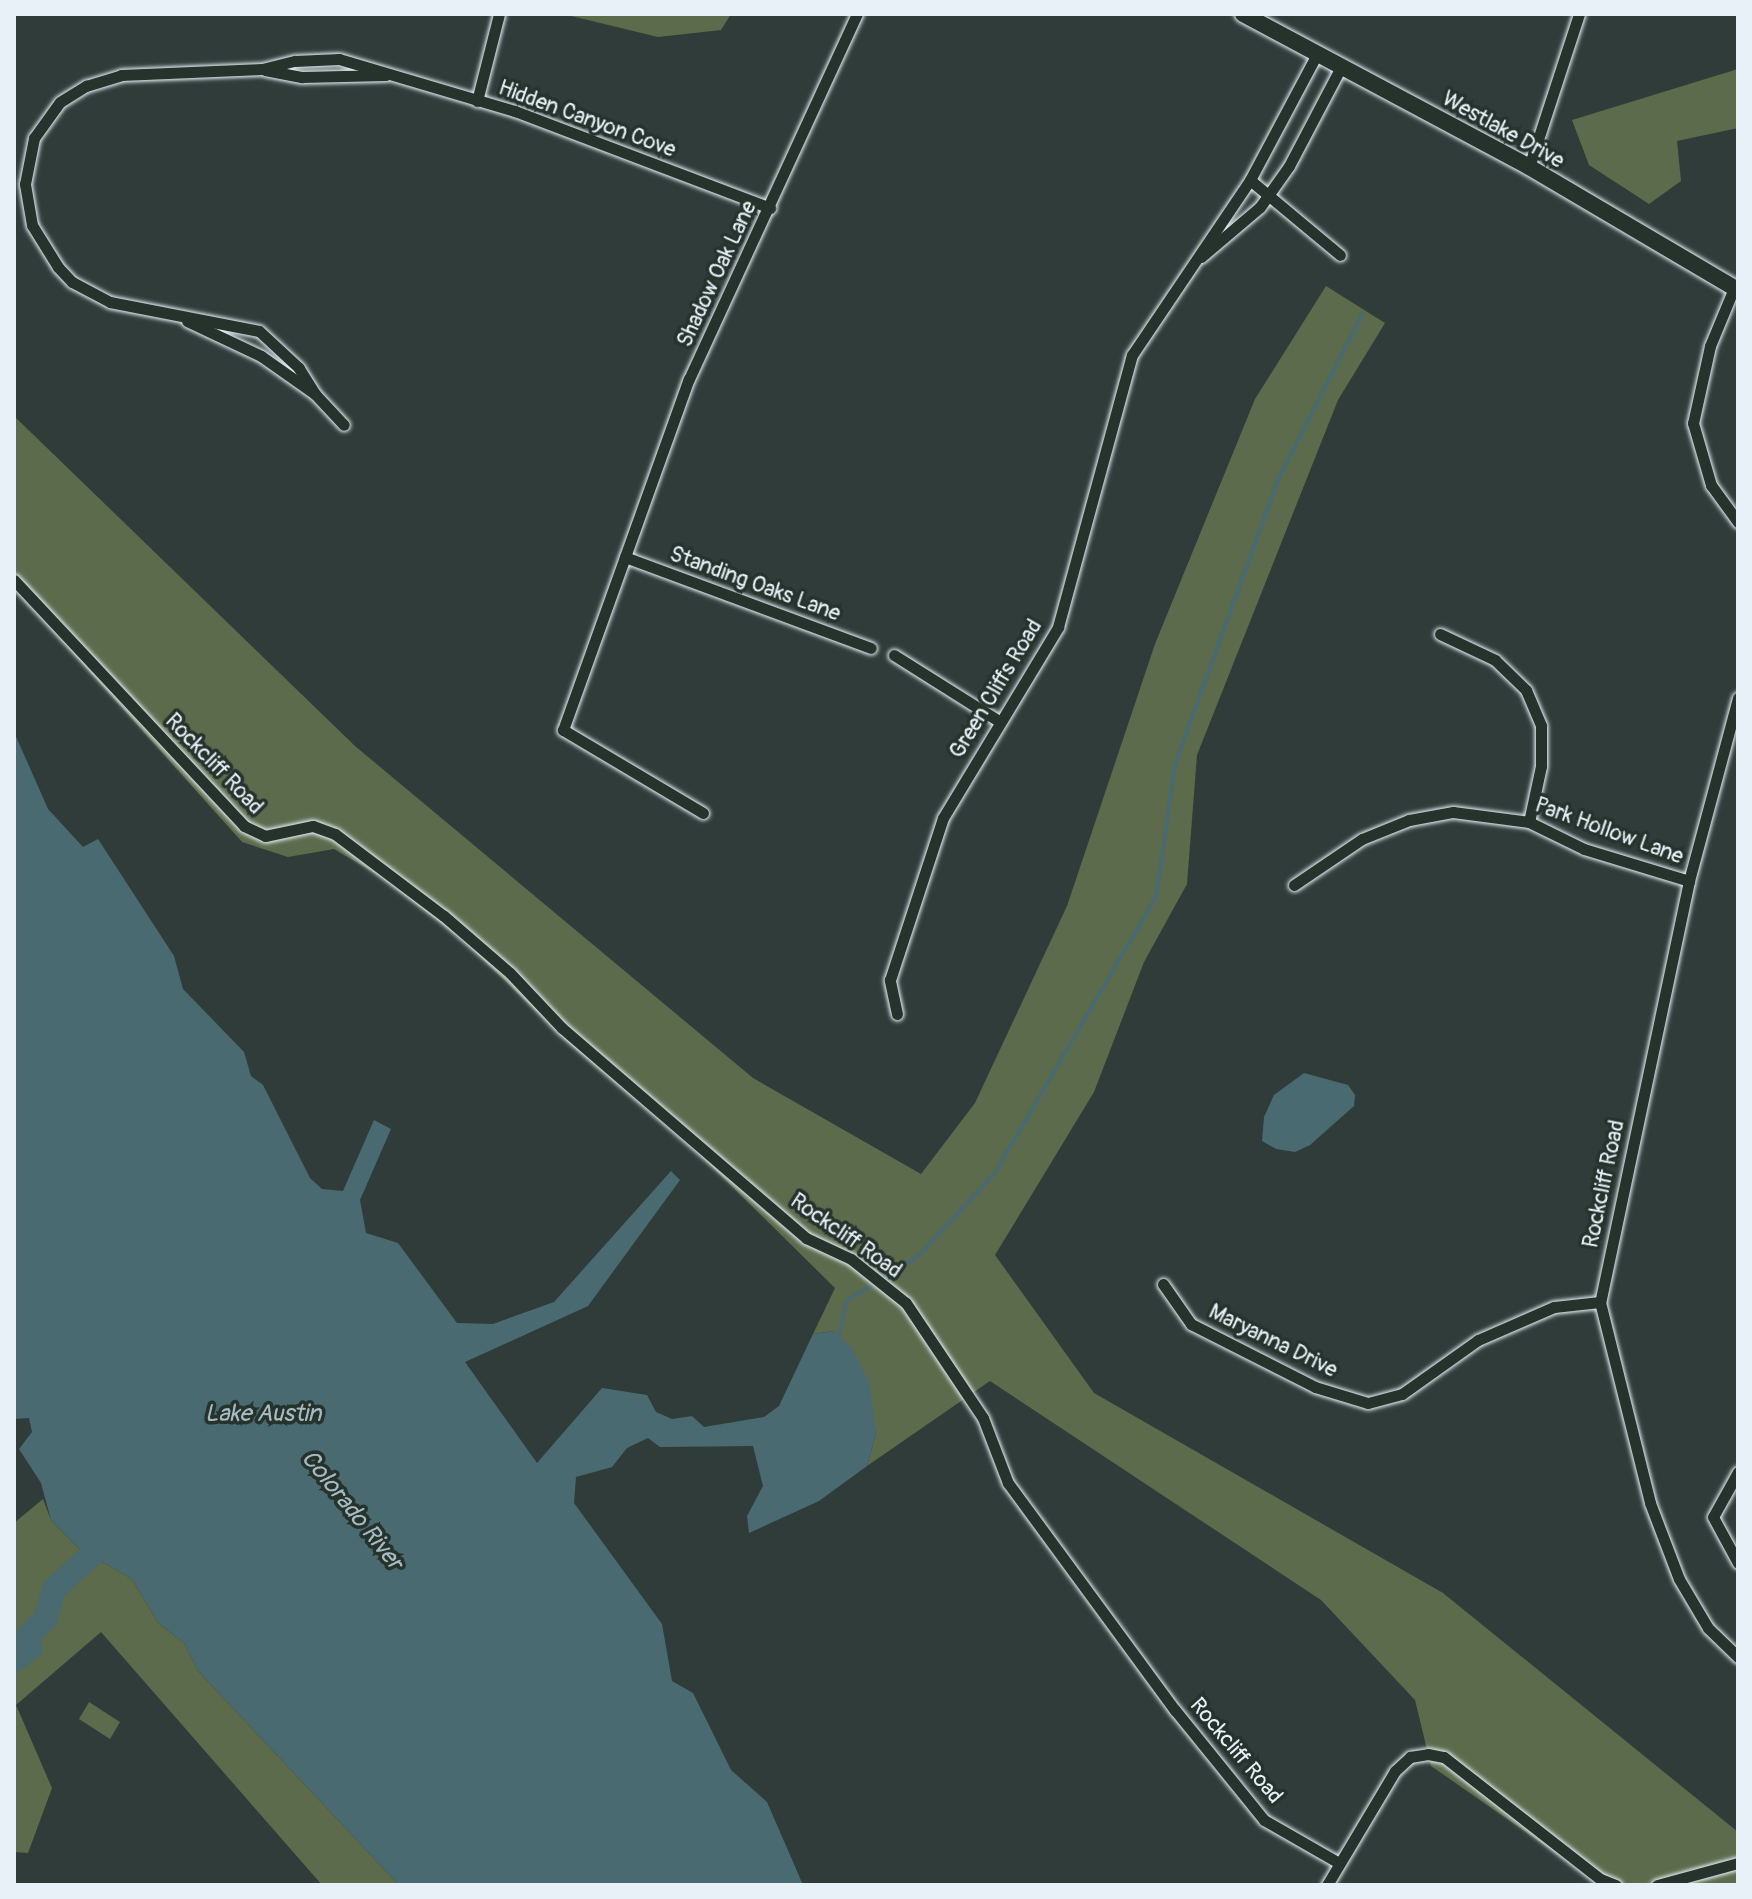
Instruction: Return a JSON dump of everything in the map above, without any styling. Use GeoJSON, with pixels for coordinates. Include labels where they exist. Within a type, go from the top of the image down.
{"type":"FeatureCollection","features":[{"type":"Feature","properties":{"kind":"street"},"geometry":{"type":"LineString","coordinates":[[477,101],[499,14]]}},
{"type":"Feature","properties":{"kind":"street","name":"Shadow Oak Lane"},"geometry":{"type":"LineString","coordinates":[[703,813],[563,730],[689,379],[857,14]]}},
{"type":"Feature","properties":{"kind":"street","name":"Westlake Drive"},"geometry":{"type":"LineString","coordinates":[[1243,14],[1529,167],[1736,289]]}},
{"type":"Feature","properties":{"kind":"street"},"geometry":{"type":"LineString","coordinates":[[1529,167],[1579,14]]}},
{"type":"Feature","properties":{"kind":"street","name":"Green Cliffs Road"},"geometry":{"type":"LineString","coordinates":[[897,1014],[890,980],[943,818],[999,721],[1043,655],[1062,615],[1132,355],[1156,313],[1201,257],[1250,180],[1317,54]]}},
{"type":"Feature","properties":{"kind":"street","name":"Hidden Canyon Cove"},"geometry":{"type":"LineString","coordinates":[[344,425],[315,394],[299,368],[259,331],[187,320],[110,302],[72,282],[46,253],[32,225],[25,165],[43,121],[86,86],[121,75],[262,69],[339,59],[477,101],[770,208]]}},
{"type":"Feature","properties":{"kind":"street","name":"Green Cliffs Road"},"geometry":{"type":"LineString","coordinates":[[1201,257],[1230,236],[1268,195],[1341,67]]}},
{"type":"Feature","properties":{"kind":"street","name":"Hidden Canyon Cove"},"geometry":{"type":"LineString","coordinates":[[262,69],[302,77],[387,75]]}},
{"type":"Feature","properties":{"kind":"street"},"geometry":{"type":"LineString","coordinates":[[1250,180],[1340,255]]}},
{"type":"Feature","properties":{"kind":"street"},"geometry":{"type":"LineString","coordinates":[[1736,289],[1710,346],[1693,423],[1711,485],[1738,522]]}},
{"type":"Feature","properties":{"kind":"street","name":"Hidden Canyon Cove"},"geometry":{"type":"LineString","coordinates":[[187,320],[261,356],[315,394]]}},
{"type":"Feature","properties":{"kind":"street","name":"Standing Oaks Lane"},"geometry":{"type":"LineString","coordinates":[[625,557],[871,648]]}},
{"type":"Feature","properties":{"kind":"street","name":"Rockcliff Road"},"geometry":{"type":"LineString","coordinates":[[14,580],[244,826],[265,836],[313,826],[335,834],[444,916],[510,973],[562,1028],[806,1238],[851,1259],[906,1303],[983,1418],[1008,1483],[1175,1710],[1264,1820],[1339,1863]]}},
{"type":"Feature","properties":{"kind":"street"},"geometry":{"type":"LineString","coordinates":[[1440,634],[1495,660],[1526,690],[1541,726],[1541,766],[1529,822]]}},
{"type":"Feature","properties":{"kind":"street"},"geometry":{"type":"LineString","coordinates":[[894,655],[999,721]]}},
{"type":"Feature","properties":{"kind":"street","name":"Rockcliff Road"},"geometry":{"type":"LineString","coordinates":[[1737,1653],[1708,1628],[1679,1579],[1650,1503],[1600,1302],[1689,881],[1738,698]]}},
{"type":"Feature","properties":{"kind":"street","name":"Park Hollow Lane"},"geometry":{"type":"LineString","coordinates":[[1294,885],[1362,839],[1409,820],[1453,812],[1529,822],[1584,849],[1689,881]]}},
{"type":"Feature","properties":{"kind":"street","name":"Maryanna Drive"},"geometry":{"type":"LineString","coordinates":[[1163,1284],[1191,1324],[1315,1387],[1368,1403],[1402,1394],[1478,1340],[1554,1307],[1600,1302]]}},
{"type":"Feature","properties":{"kind":"street"},"geometry":{"type":"LineString","coordinates":[[1738,1472],[1713,1517],[1716,1531],[1738,1563]]}},
{"type":"Feature","properties":{"kind":"street"},"geometry":{"type":"LineString","coordinates":[[1327,1885],[1395,1771],[1410,1757],[1428,1754],[1444,1757],[1600,1879],[1616,1885]]}},
{"type":"Feature","properties":{"kind":"street"},"geometry":{"type":"LineString","coordinates":[[1657,1885],[1738,1863]]}},
{"type":"Feature","properties":{"kind":"green space"},"geometry":{"type":"Polygon","coordinates":[[[563,14],[731,14],[721,30],[658,37],[563,14]]]}},
{"type":"Feature","properties":{"kind":"green space"},"geometry":{"type":"Polygon","coordinates":[[[1738,69],[1738,128],[1677,141],[1681,181],[1649,204],[1589,165],[1572,120],[1738,69]]]}},
{"type":"Feature","properties":{"kind":"green space"},"geometry":{"type":"Polygon","coordinates":[[[1326,286],[1385,323],[1338,400],[1197,755],[1187,884],[1144,962],[1094,1092],[995,1255],[1094,1393],[1443,1593],[1738,1832],[1738,1885],[1602,1885],[1431,1766],[1415,1700],[1321,1600],[990,1381],[867,1466],[876,1433],[856,1359],[834,1331],[813,1334],[835,1288],[691,1146],[570,1044],[463,940],[380,876],[334,849],[288,857],[242,842],[14,587],[14,416],[355,746],[753,1078],[921,1174],[975,1103],[1067,906],[1155,644],[1255,399],[1326,286]]]}},
{"type":"Feature","properties":{"kind":"green space"},"geometry":{"type":"Polygon","coordinates":[[[43,1499],[51,1520],[78,1548],[132,1579],[158,1623],[184,1643],[198,1671],[399,1885],[322,1885],[101,1632],[16,1705],[52,1788],[28,1853],[14,1852],[14,1523],[43,1499]]]}},
{"type":"Feature","properties":{"kind":"green space"},"geometry":{"type":"Polygon","coordinates":[[[89,1702],[120,1722],[110,1739],[79,1719],[89,1702]]]}},
{"type":"Feature","properties":{"kind":"water","name":"Lake Austin"},"geometry":{"type":"Polygon","coordinates":[[[14,732],[48,809],[83,847],[98,839],[174,956],[183,989],[244,1052],[251,1076],[263,1085],[310,1178],[322,1189],[343,1191],[374,1120],[391,1129],[360,1200],[366,1233],[398,1243],[457,1323],[493,1324],[554,1302],[671,1171],[680,1180],[588,1306],[465,1362],[537,1463],[602,1388],[647,1395],[656,1412],[672,1419],[692,1416],[704,1427],[764,1417],[779,1406],[813,1334],[834,1331],[851,1348],[869,1382],[876,1433],[867,1466],[819,1501],[749,1533],[747,1516],[763,1486],[753,1446],[660,1447],[648,1438],[627,1448],[612,1467],[576,1477],[574,1503],[662,1624],[672,1681],[693,1693],[731,1770],[767,1802],[803,1885],[399,1885],[198,1671],[184,1643],[158,1623],[132,1579],[78,1548],[51,1520],[41,1483],[19,1449],[32,1432],[29,1418],[14,1419],[14,732]]]}},
{"type":"Feature","properties":{"kind":"water"},"geometry":{"type":"Polygon","coordinates":[[[1304,1073],[1348,1085],[1355,1095],[1354,1106],[1310,1145],[1295,1152],[1276,1149],[1262,1141],[1264,1117],[1274,1095],[1304,1073]]]}},
{"type":"Feature","properties":{"kind":"waterway"},"geometry":{"type":"LineString","coordinates":[[838,1340],[846,1301],[918,1256],[994,1174],[1156,897],[1175,764],[1279,477],[1363,313]]}},
{"type":"Feature","properties":{"kind":"waterway"},"geometry":{"type":"LineString","coordinates":[[14,1660],[30,1648],[28,1636],[45,1619],[54,1589],[115,1533]]}},
{"type":"Feature","properties":{"kind":"water label","name":"Colorado River"},"geometry":{"type":"Point","coordinates":[352,1510]}}]}
